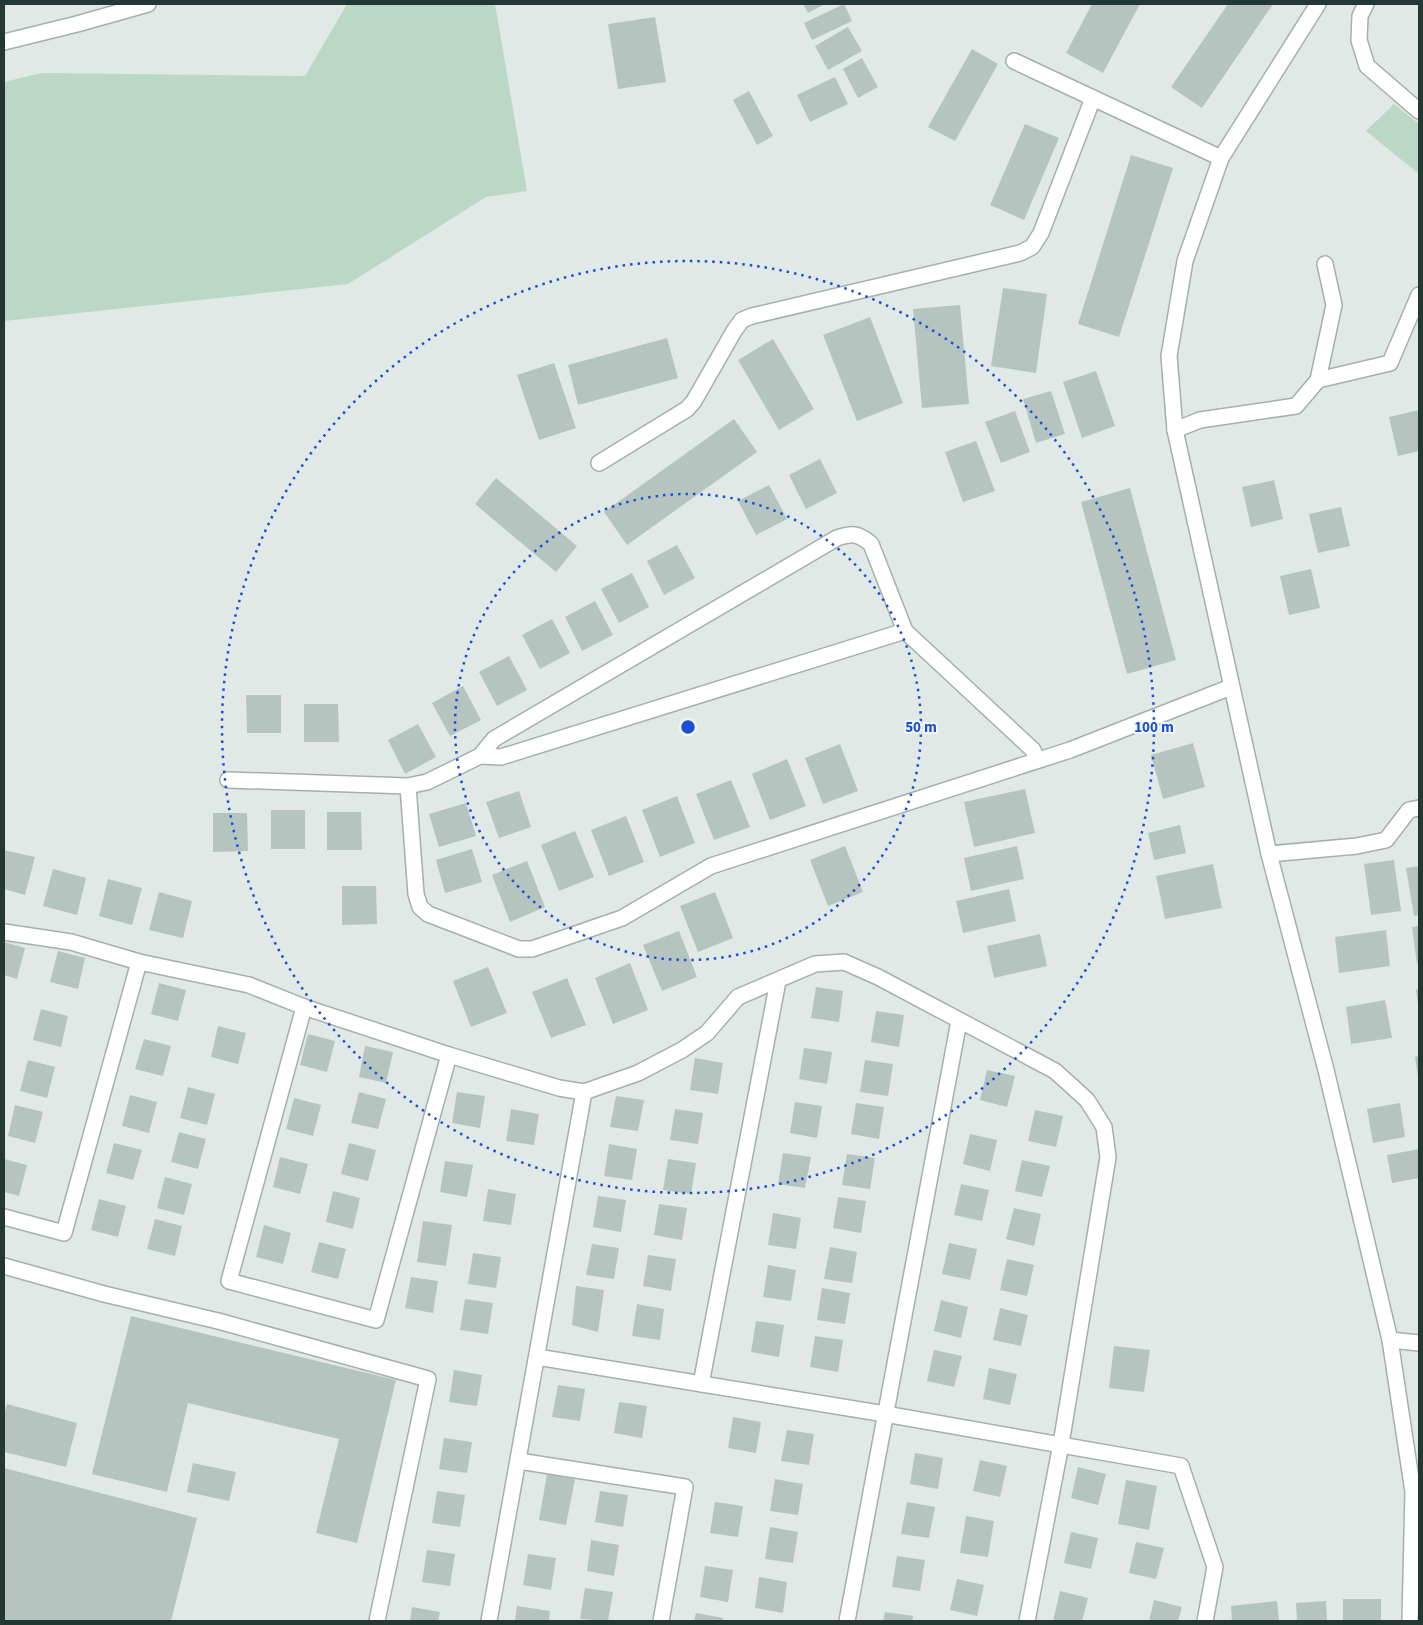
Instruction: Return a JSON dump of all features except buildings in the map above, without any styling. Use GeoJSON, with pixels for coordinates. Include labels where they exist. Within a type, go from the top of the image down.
{"type":"FeatureCollection","features":[{"type":"Feature","properties":{"kind":"street"},"geometry":{"type":"LineString","coordinates":[[4,42],[148,4]]}},
{"type":"Feature","properties":{"kind":"street"},"geometry":{"type":"LineString","coordinates":[[1318,4],[1221,158],[1186,261],[1169,356],[1175,430],[1268,854],[1326,1070],[1390,1340],[1413,1492],[1410,1621]]}},
{"type":"Feature","properties":{"kind":"street"},"geometry":{"type":"LineString","coordinates":[[1366,4],[1360,16],[1359,40],[1367,66],[1419,111]]}},
{"type":"Feature","properties":{"kind":"street"},"geometry":{"type":"LineString","coordinates":[[1014,61],[1221,158]]}},
{"type":"Feature","properties":{"kind":"street"},"geometry":{"type":"LineString","coordinates":[[599,464],[686,409],[694,401],[734,330],[742,320],[752,316],[1020,253],[1032,247],[1041,233],[1093,98]]}},
{"type":"Feature","properties":{"kind":"street"},"geometry":{"type":"LineString","coordinates":[[1175,430],[1200,420],[1296,406],[1318,380],[1334,305],[1326,264]]}},
{"type":"Feature","properties":{"kind":"street"},"geometry":{"type":"LineString","coordinates":[[1318,380],[1390,363],[1419,296]]}},
{"type":"Feature","properties":{"kind":"street"},"geometry":{"type":"LineString","coordinates":[[228,780],[408,786],[427,782],[480,756],[494,739],[837,538],[849,535],[862,536],[871,544],[905,631],[1033,750],[1037,760]]}},
{"type":"Feature","properties":{"kind":"street"},"geometry":{"type":"LineString","coordinates":[[480,756],[501,757],[905,631]]}},
{"type":"Feature","properties":{"kind":"street"},"geometry":{"type":"LineString","coordinates":[[408,786],[416,894],[420,907],[428,914],[519,949],[532,949],[622,918],[711,866],[1070,750],[1232,687]]}},
{"type":"Feature","properties":{"kind":"street"},"geometry":{"type":"LineString","coordinates":[[1268,854],[1357,846],[1386,840],[1409,810],[1419,808]]}},
{"type":"Feature","properties":{"kind":"street"},"geometry":{"type":"LineString","coordinates":[[4,932],[71,942],[139,962],[249,985],[304,1007],[449,1055],[559,1088],[584,1092],[638,1073],[682,1050],[707,1033],[738,997],[814,964],[844,962],[878,977],[1055,1071],[1087,1100],[1104,1127],[1108,1158],[1061,1444],[1027,1621]]}},
{"type":"Feature","properties":{"kind":"street"},"geometry":{"type":"LineString","coordinates":[[4,1217],[64,1233],[139,962]]}},
{"type":"Feature","properties":{"kind":"street"},"geometry":{"type":"LineString","coordinates":[[701,1384],[778,981]]}},
{"type":"Feature","properties":{"kind":"street"},"geometry":{"type":"LineString","coordinates":[[304,1007],[229,1280],[376,1320],[449,1055]]}},
{"type":"Feature","properties":{"kind":"street"},"geometry":{"type":"LineString","coordinates":[[848,1621],[959,1021]]}},
{"type":"Feature","properties":{"kind":"street"},"geometry":{"type":"LineString","coordinates":[[489,1621],[584,1092]]}},
{"type":"Feature","properties":{"kind":"street"},"geometry":{"type":"LineString","coordinates":[[4,1266],[104,1294],[218,1321],[428,1379],[377,1621]]}},
{"type":"Feature","properties":{"kind":"street"},"geometry":{"type":"LineString","coordinates":[[1390,1340],[1419,1343]]}},
{"type":"Feature","properties":{"kind":"street"},"geometry":{"type":"LineString","coordinates":[[537,1357],[885,1414],[1181,1466],[1215,1568],[1204,1621]]}},
{"type":"Feature","properties":{"kind":"street"},"geometry":{"type":"LineString","coordinates":[[519,1461],[685,1487],[661,1621]]}},
{"type":"Feature","properties":{"kind":"green space"},"geometry":{"type":"Polygon","coordinates":[[[347,4],[495,4],[527,191],[486,197],[348,284],[4,321],[4,82],[42,73],[305,76],[347,4]]]}},
{"type":"Feature","properties":{"kind":"green space"},"geometry":{"type":"Polygon","coordinates":[[[1394,104],[1419,124],[1419,174],[1366,131],[1394,104]]]}}]}
